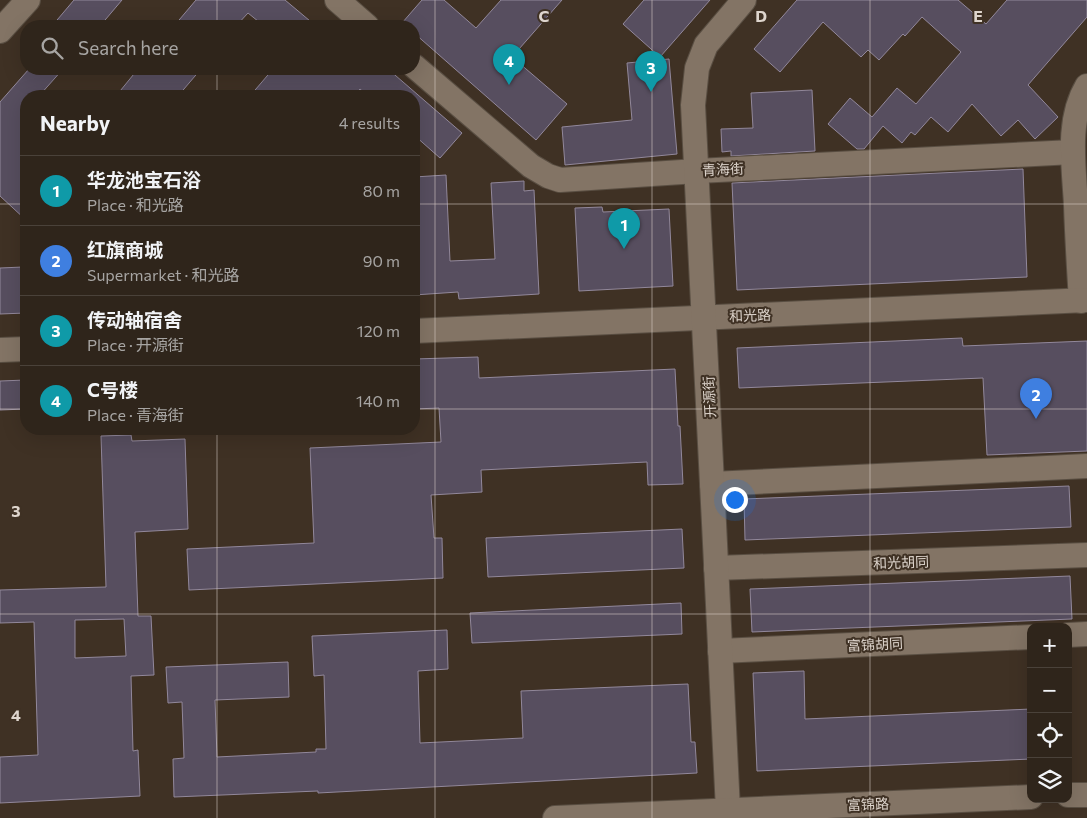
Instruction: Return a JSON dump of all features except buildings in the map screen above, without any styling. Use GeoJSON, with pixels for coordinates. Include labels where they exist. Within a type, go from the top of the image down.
{"type":"FeatureCollection","features":[{"type":"Feature","properties":{"kind":"street"},"geometry":{"type":"LineString","coordinates":[[0,31],[28,0]]}},
{"type":"Feature","properties":{"kind":"street"},"geometry":{"type":"LineString","coordinates":[[337,0],[360,20]]}},
{"type":"Feature","properties":{"kind":"street","name":"开源街"},"geometry":{"type":"LineString","coordinates":[[728,810],[710,415],[693,105],[697,68],[706,45],[744,0]]}},
{"type":"Feature","properties":{"kind":"street","name":"青海街"},"geometry":{"type":"LineString","coordinates":[[420,71],[531,166],[548,176],[560,180],[696,170],[1073,152]]}},
{"type":"Feature","properties":{"kind":"street"},"geometry":{"type":"LineString","coordinates":[[1084,301],[1073,152],[1074,125],[1081,96],[1087,86]]}},
{"type":"Feature","properties":{"kind":"street","name":"和光路"},"geometry":{"type":"LineString","coordinates":[[420,330],[1084,301]]}},
{"type":"Feature","properties":{"kind":"street"},"geometry":{"type":"LineString","coordinates":[[0,350],[20,349]]}},
{"type":"Feature","properties":{"kind":"street"},"geometry":{"type":"LineString","coordinates":[[712,484],[1087,466]]}},
{"type":"Feature","properties":{"kind":"street","name":"和光胡同"},"geometry":{"type":"LineString","coordinates":[[716,568],[1087,555]]}},
{"type":"Feature","properties":{"kind":"street"},"geometry":{"type":"LineString","coordinates":[[1072,635],[1087,634]]}},
{"type":"Feature","properties":{"kind":"street","name":"富锦胡同"},"geometry":{"type":"LineString","coordinates":[[720,651],[1027,637]]}},
{"type":"Feature","properties":{"kind":"street"},"geometry":{"type":"LineString","coordinates":[[1072,796],[1087,795]]}},
{"type":"Feature","properties":{"kind":"street","name":"富锦路"},"geometry":{"type":"LineString","coordinates":[[555,818],[728,810],[927,810],[1027,798]]}},
{"type":"Feature","properties":{"kind":"place","name":"C号楼"},"geometry":{"type":"Point","coordinates":[509,85]}},
{"type":"Feature","properties":{"kind":"place","name":"传动轴宿舍"},"geometry":{"type":"Point","coordinates":[651,92]}},
{"type":"Feature","properties":{"kind":"place","name":"华龙池宝石浴"},"geometry":{"type":"Point","coordinates":[624,249]}},
{"type":"Feature","properties":{"kind":"place","name":"红旗商城"},"geometry":{"type":"Point","coordinates":[1036,419]}}]}
